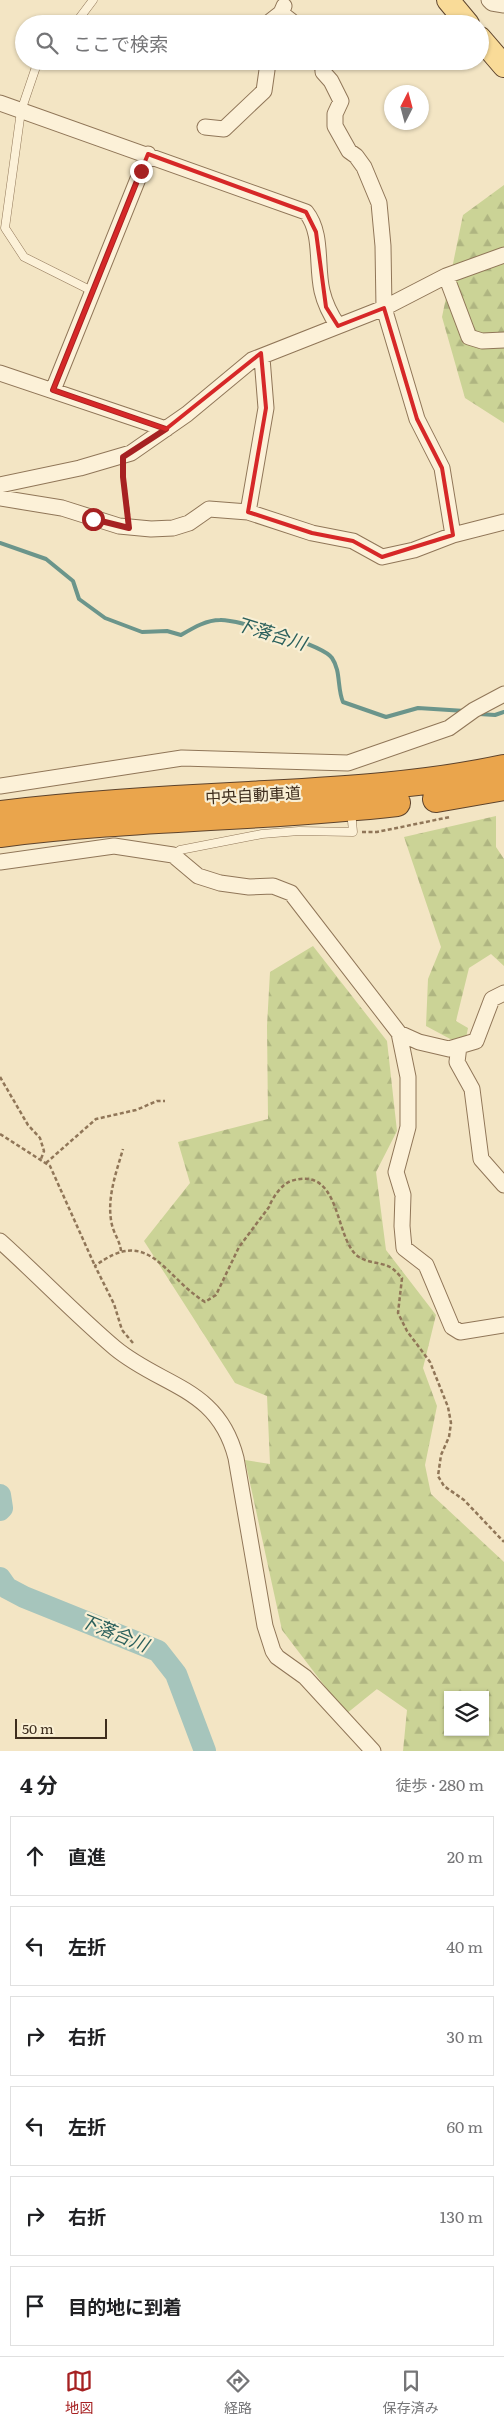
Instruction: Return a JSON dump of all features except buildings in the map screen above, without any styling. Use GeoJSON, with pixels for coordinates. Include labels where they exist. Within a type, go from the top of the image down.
{"type":"FeatureCollection","features":[{"type":"Feature","properties":{"kind":"highway","name":"中央自動車道"},"geometry":{"type":"LineString","coordinates":[[0,814],[136,801],[359,789],[433,781],[504,768]]}},
{"type":"Feature","properties":{"kind":"highway","name":"中央自動車道"},"geometry":{"type":"LineString","coordinates":[[0,834],[137,820],[359,808],[436,799],[504,787]]}},
{"type":"Feature","properties":{"kind":"main road"},"geometry":{"type":"LineString","coordinates":[[448,0],[460,15]]}},
{"type":"Feature","properties":{"kind":"main road"},"geometry":{"type":"LineString","coordinates":[[489,48],[504,66]]}},
{"type":"Feature","properties":{"kind":"street"},"geometry":{"type":"LineString","coordinates":[[489,0],[492,3],[504,5]]}},
{"type":"Feature","properties":{"kind":"street"},"geometry":{"type":"LineString","coordinates":[[206,127],[224,129],[264,91],[267,70]]}},
{"type":"Feature","properties":{"kind":"street"},"geometry":{"type":"LineString","coordinates":[[323,70],[342,101],[335,114],[335,126],[339,136],[349,151],[356,156],[364,167],[379,203],[383,246],[384,308],[417,418],[442,468],[453,535]]}},
{"type":"Feature","properties":{"kind":"street"},"geometry":{"type":"LineString","coordinates":[[0,103],[148,154],[306,212],[313,220],[316,232],[321,289],[326,307],[338,326]]}},
{"type":"Feature","properties":{"kind":"street"},"geometry":{"type":"LineString","coordinates":[[53,390],[148,154]]}},
{"type":"Feature","properties":{"kind":"street"},"geometry":{"type":"LineString","coordinates":[[0,485],[123,457],[187,414],[252,360],[262,358],[384,308],[446,276],[504,255]]}},
{"type":"Feature","properties":{"kind":"street"},"geometry":{"type":"LineString","coordinates":[[446,276],[469,337],[482,341],[504,340]]}},
{"type":"Feature","properties":{"kind":"street"},"geometry":{"type":"LineString","coordinates":[[248,512],[266,408],[262,358]]}},
{"type":"Feature","properties":{"kind":"street"},"geometry":{"type":"LineString","coordinates":[[0,372],[166,429]]}},
{"type":"Feature","properties":{"kind":"street"},"geometry":{"type":"LineString","coordinates":[[0,498],[62,508],[104,523],[129,528],[172,528],[189,523],[209,509],[248,512],[312,533],[353,541],[382,557],[414,550],[453,535],[504,522]]}},
{"type":"Feature","properties":{"kind":"street"},"geometry":{"type":"LineString","coordinates":[[0,786],[182,758],[348,767],[449,728],[469,713],[504,694]]}},
{"type":"Feature","properties":{"kind":"street"},"geometry":{"type":"LineString","coordinates":[[0,862],[114,846],[173,855],[198,876],[220,883],[249,887],[273,886],[291,893],[398,1033],[408,1077],[408,1127],[396,1172],[403,1195],[402,1226],[404,1248],[426,1265],[452,1327],[460,1332],[504,1325]]}},
{"type":"Feature","properties":{"kind":"street"},"geometry":{"type":"LineString","coordinates":[[398,1033],[420,1042],[449,1049],[476,1041],[492,999],[504,993]]}},
{"type":"Feature","properties":{"kind":"street"},"geometry":{"type":"LineString","coordinates":[[459,1046],[457,1062],[472,1089],[482,1159],[504,1185]]}},
{"type":"Feature","properties":{"kind":"street"},"geometry":{"type":"LineString","coordinates":[[0,1241],[116,1348],[136,1362],[199,1398],[211,1411],[228,1436],[239,1474],[265,1626],[273,1651],[277,1657],[305,1677],[373,1751]]}},
{"type":"Feature","properties":{"kind":"lane"},"geometry":{"type":"LineString","coordinates":[[82,15],[94,0]]}},
{"type":"Feature","properties":{"kind":"lane"},"geometry":{"type":"LineString","coordinates":[[35,70],[21,111],[5,228],[24,257],[94,292]]}},
{"type":"Feature","properties":{"kind":"lane"},"geometry":{"type":"LineString","coordinates":[[173,855],[180,850],[262,834],[299,831],[353,832],[352,821]]}},
{"type":"Feature","properties":{"kind":"path"},"geometry":{"type":"LineString","coordinates":[[123,457],[123,477],[129,528]]}},
{"type":"Feature","properties":{"kind":"path"},"geometry":{"type":"LineString","coordinates":[[353,832],[377,832],[456,816]]}},
{"type":"Feature","properties":{"kind":"path"},"geometry":{"type":"LineString","coordinates":[[0,1077],[28,1125],[40,1138],[44,1152],[41,1159]]}},
{"type":"Feature","properties":{"kind":"path"},"geometry":{"type":"LineString","coordinates":[[46,1163],[96,1119],[136,1110],[156,1100],[165,1100]]}},
{"type":"Feature","properties":{"kind":"path"},"geometry":{"type":"LineString","coordinates":[[0,1134],[50,1166],[114,1304],[122,1330],[137,1347],[139,1352],[136,1362]]}},
{"type":"Feature","properties":{"kind":"path"},"geometry":{"type":"LineString","coordinates":[[122,1250],[112,1226],[110,1209],[113,1183],[123,1149]]}},
{"type":"Feature","properties":{"kind":"path"},"geometry":{"type":"LineString","coordinates":[[95,1266],[111,1254],[122,1250],[144,1252],[164,1266],[194,1295],[205,1302],[216,1295],[239,1247],[271,1201],[287,1183],[303,1178],[316,1181],[334,1202],[352,1250],[360,1258],[391,1267],[402,1278],[398,1313],[407,1331],[430,1362],[448,1407],[451,1423],[449,1436],[441,1455],[438,1476],[444,1486],[464,1500],[504,1542]]}},
{"type":"Feature","properties":{"kind":"highlighted area"},"geometry":{"type":"Polygon","coordinates":[[[148,154],[306,212],[316,232],[326,307],[338,326],[384,308],[417,419],[442,468],[453,535],[382,557],[353,541],[312,533],[248,512],[266,408],[261,353],[166,429],[53,390],[148,154]]]}},
{"type":"Feature","properties":{"kind":"green space"},"geometry":{"type":"Polygon","coordinates":[[[504,185],[504,423],[465,398],[442,317],[463,215],[504,185]]]}},
{"type":"Feature","properties":{"kind":"green space"},"geometry":{"type":"Polygon","coordinates":[[[496,816],[496,847],[504,859],[504,966],[491,954],[469,968],[456,1021],[468,1028],[466,1038],[454,1041],[426,1026],[428,979],[441,947],[404,837],[496,816]]]}},
{"type":"Feature","properties":{"kind":"green space"},"geometry":{"type":"Polygon","coordinates":[[[313,946],[387,1041],[397,1131],[376,1172],[386,1250],[436,1315],[423,1368],[437,1406],[425,1465],[431,1494],[504,1562],[504,1751],[403,1751],[407,1710],[377,1689],[346,1714],[282,1630],[245,1460],[270,1464],[267,1396],[235,1383],[144,1241],[190,1183],[178,1142],[268,1119],[267,1026],[270,972],[313,946]]]}},
{"type":"Feature","properties":{"kind":"waterway","name":"下落合川"},"geometry":{"type":"LineString","coordinates":[[0,543],[46,559],[73,581],[79,599],[105,618],[142,632],[167,631],[181,635],[215,620],[243,624],[313,646],[332,658],[338,674],[343,702],[386,717],[418,708],[465,711]]}},
{"type":"Feature","properties":{"kind":"waterway","name":"下落合川"},"geometry":{"type":"LineString","coordinates":[[479,714],[495,715],[504,712]]}},
{"type":"Feature","properties":{"kind":"waterway","name":"下落合川"},"geometry":{"type":"LineString","coordinates":[[0,1495],[2,1508],[0,1510]]}},
{"type":"Feature","properties":{"kind":"waterway","name":"下落合川"},"geometry":{"type":"LineString","coordinates":[[0,1578],[7,1588],[24,1597],[158,1651],[176,1674],[205,1751]]}},
{"type":"Feature","properties":{"kind":"route"},"geometry":{"type":"LineString","coordinates":[[93,519],[129,528],[130,518],[124,486],[123,457],[166,429],[53,390],[94,292],[141,171]]}}]}
